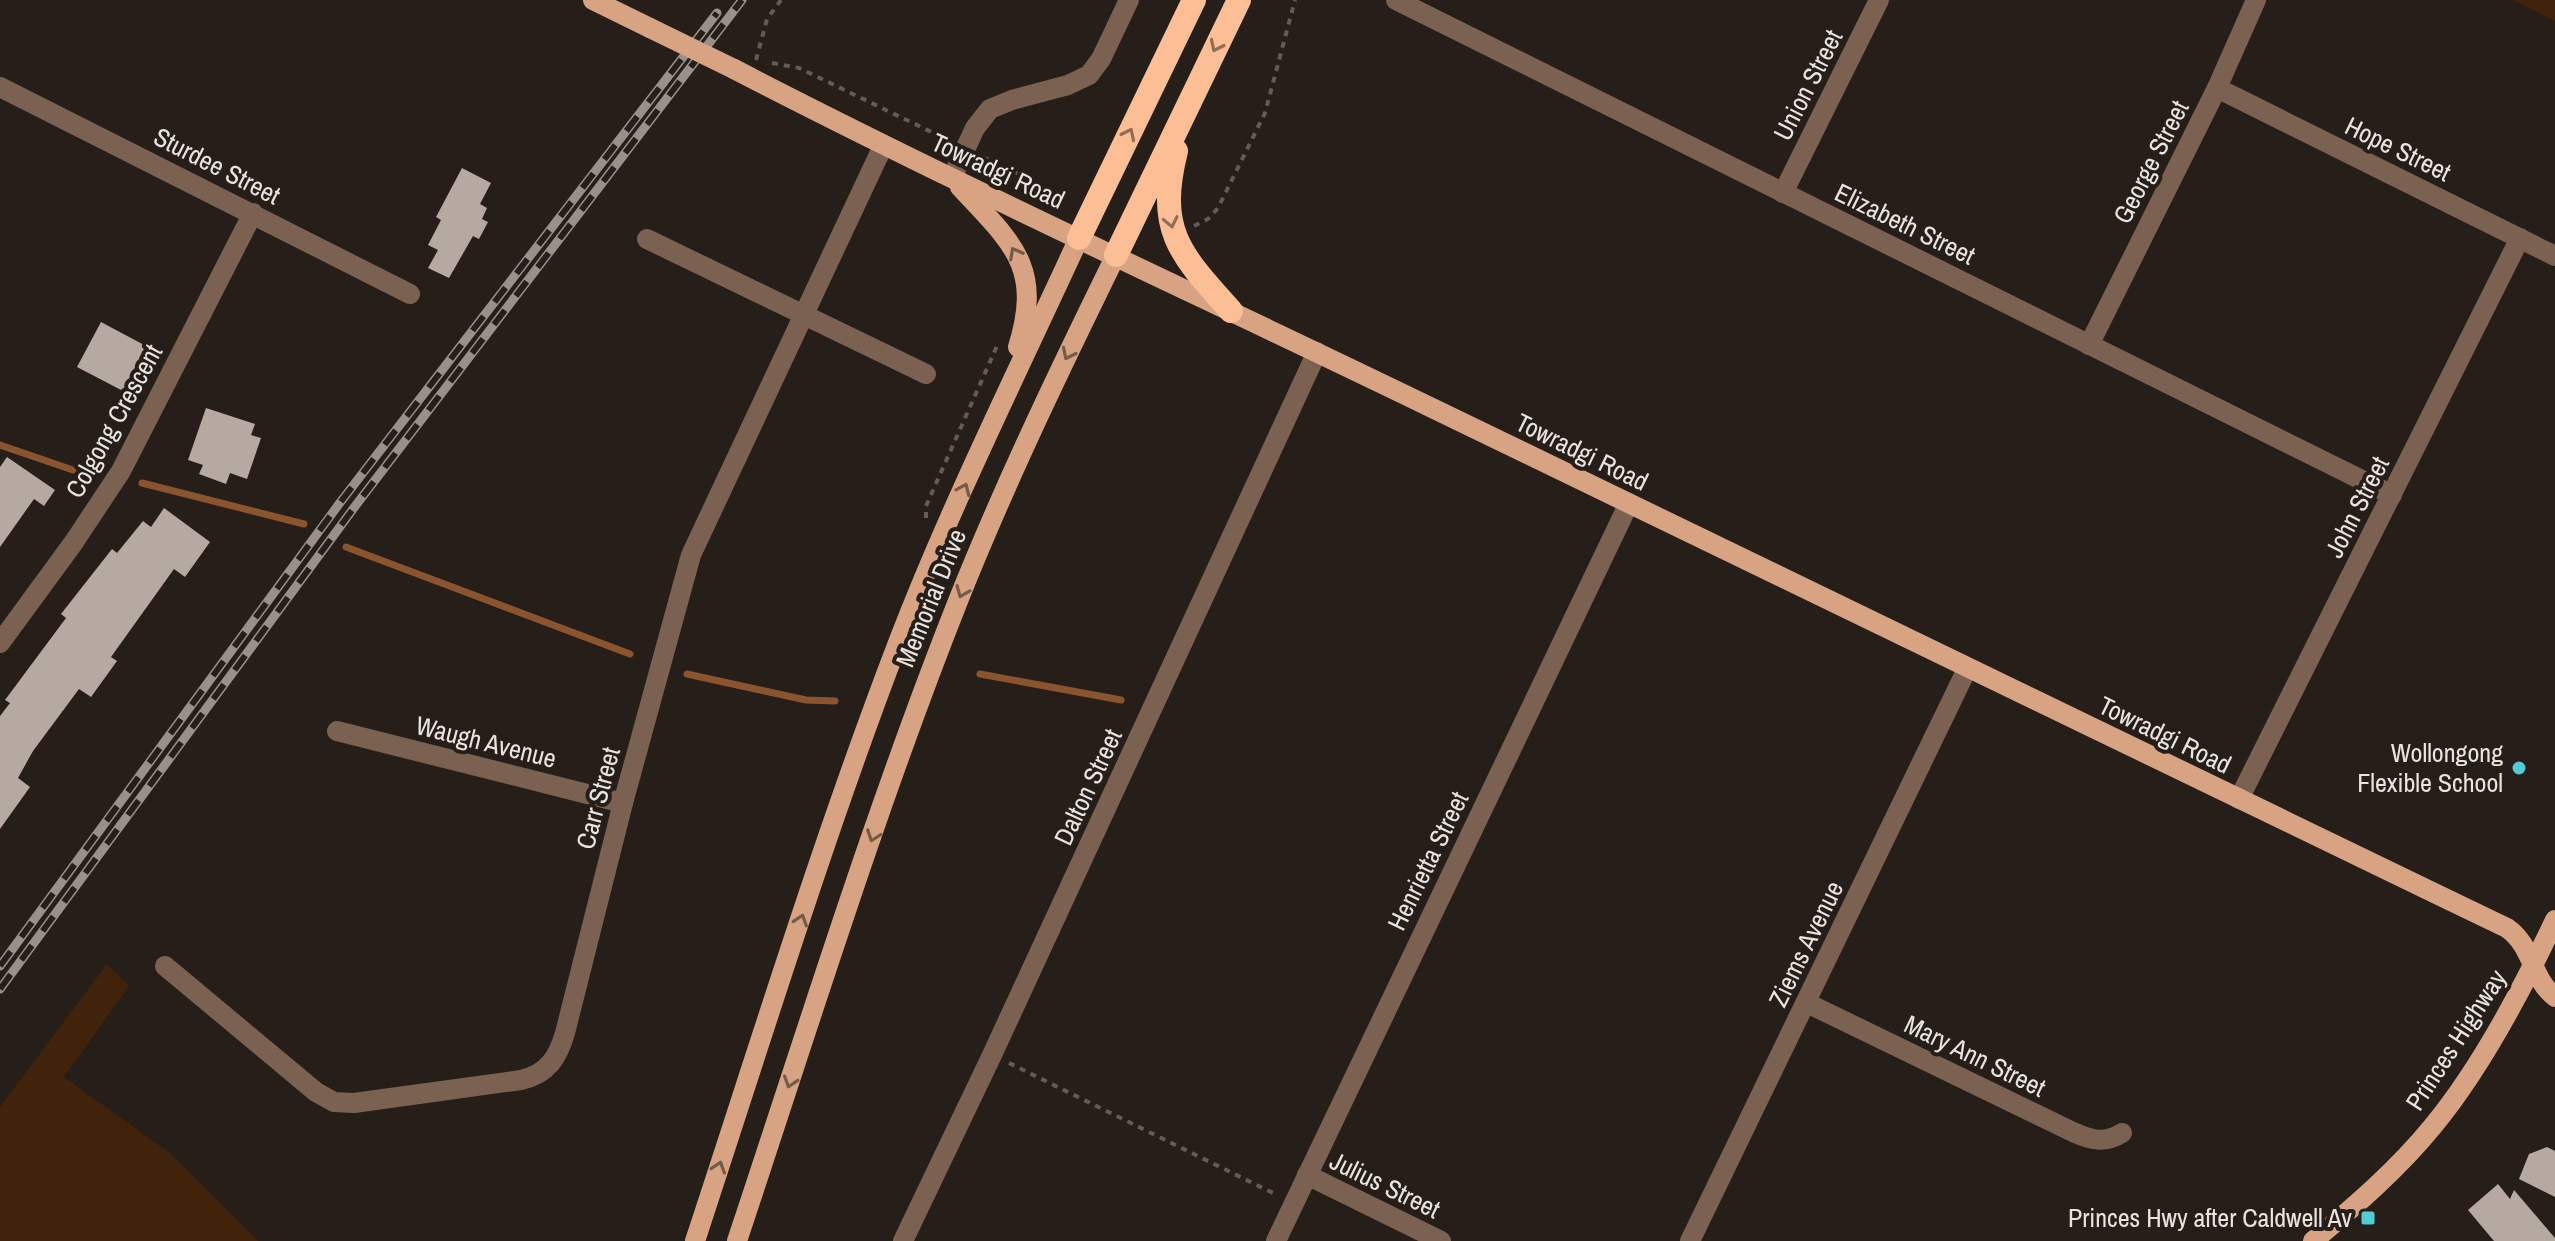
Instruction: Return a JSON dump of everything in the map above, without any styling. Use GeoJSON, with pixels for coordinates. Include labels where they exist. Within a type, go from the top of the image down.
{"type":"FeatureCollection","features":[{"type":"Feature","properties":{"kind":"highway","name":"Memorial Drive"},"geometry":{"type":"LineString","coordinates":[[1079,238],[1194,0]]}},
{"type":"Feature","properties":{"kind":"highway","name":"Memorial Drive"},"geometry":{"type":"LineString","coordinates":[[1116,255],[1239,0]]}},
{"type":"Feature","properties":{"kind":"highway"},"geometry":{"type":"LineString","coordinates":[[1194,92],[1171,170],[1169,214],[1178,245],[1187,260],[1231,311]]}},
{"type":"Feature","properties":{"kind":"main road","name":"Towradgi Road"},"geometry":{"type":"LineString","coordinates":[[593,0],[883,146],[1116,255],[2507,928],[2525,945],[2538,979],[2555,997]]}},
{"type":"Feature","properties":{"kind":"main road"},"geometry":{"type":"LineString","coordinates":[[952,178],[1017,251],[1026,280],[1026,314],[1000,408]]}},
{"type":"Feature","properties":{"kind":"main road","name":"Memorial Drive"},"geometry":{"type":"LineString","coordinates":[[695,1241],[868,724],[922,586],[1079,238]]}},
{"type":"Feature","properties":{"kind":"main road","name":"Memorial Drive"},"geometry":{"type":"LineString","coordinates":[[737,1241],[890,784],[955,608],[1023,447],[1116,255]]}},
{"type":"Feature","properties":{"kind":"main road","name":"Princes Highway"},"geometry":{"type":"LineString","coordinates":[[2313,1241],[2355,1206],[2433,1127],[2479,1059],[2534,965],[2555,920]]}},
{"type":"Feature","properties":{"kind":"street"},"geometry":{"type":"LineString","coordinates":[[952,178],[975,128],[990,109],[1068,85],[1089,75],[1101,59],[1129,0]]}},
{"type":"Feature","properties":{"kind":"street","name":"Elizabeth Street"},"geometry":{"type":"LineString","coordinates":[[1396,0],[2392,495]]}},
{"type":"Feature","properties":{"kind":"street","name":"Union Street"},"geometry":{"type":"LineString","coordinates":[[1783,193],[1879,0]]}},
{"type":"Feature","properties":{"kind":"street","name":"George Street"},"geometry":{"type":"LineString","coordinates":[[2089,345],[2217,88],[2256,0]]}},
{"type":"Feature","properties":{"kind":"street","name":"Sturdee Street"},"geometry":{"type":"LineString","coordinates":[[0,87],[410,294]]}},
{"type":"Feature","properties":{"kind":"street","name":"Hope Street"},"geometry":{"type":"LineString","coordinates":[[2217,88],[2555,256]]}},
{"type":"Feature","properties":{"kind":"street","name":"Carr Street"},"geometry":{"type":"LineString","coordinates":[[165,966],[316,1092],[334,1102],[354,1103],[534,1077],[551,1064],[561,1045],[691,555],[883,146]]}},
{"type":"Feature","properties":{"kind":"street","name":"Colgong Crescent"},"geometry":{"type":"LineString","coordinates":[[0,643],[74,542],[121,471],[253,213]]}},
{"type":"Feature","properties":{"kind":"street","name":"John Street"},"geometry":{"type":"LineString","coordinates":[[2239,799],[2520,238]]}},
{"type":"Feature","properties":{"kind":"street"},"geometry":{"type":"LineString","coordinates":[[647,239],[926,374]]}},
{"type":"Feature","properties":{"kind":"street","name":"Dalton Street"},"geometry":{"type":"LineString","coordinates":[[903,1241],[1317,352]]}},
{"type":"Feature","properties":{"kind":"street","name":"Henrietta Street"},"geometry":{"type":"LineString","coordinates":[[1276,1241],[1629,503]]}},
{"type":"Feature","properties":{"kind":"street","name":"Ziems Avenue"},"geometry":{"type":"LineString","coordinates":[[1690,1241],[1967,669]]}},
{"type":"Feature","properties":{"kind":"street","name":"Waugh Avenue"},"geometry":{"type":"LineString","coordinates":[[337,731],[623,803]]}},
{"type":"Feature","properties":{"kind":"street","name":"Mary Ann Street"},"geometry":{"type":"LineString","coordinates":[[1807,1003],[2073,1132],[2100,1141],[2122,1133]]}},
{"type":"Feature","properties":{"kind":"street","name":"Julius Street"},"geometry":{"type":"LineString","coordinates":[[1307,1175],[1441,1241]]}},
{"type":"Feature","properties":{"kind":"path"},"geometry":{"type":"LineString","coordinates":[[781,0],[767,19],[756,60],[799,68],[1063,195],[1070,192]]}},
{"type":"Feature","properties":{"kind":"path"},"geometry":{"type":"LineString","coordinates":[[1185,229],[1208,219],[1218,208],[1265,113],[1295,0]]}},
{"type":"Feature","properties":{"kind":"path"},"geometry":{"type":"LineString","coordinates":[[926,506],[1000,340]]}},
{"type":"Feature","properties":{"kind":"path"},"geometry":{"type":"LineString","coordinates":[[992,1055],[1294,1204]]}},
{"type":"Feature","properties":{"kind":"shaded area"},"geometry":{"type":"Polygon","coordinates":[[[2513,0],[2555,0],[2555,21],[2513,0]]]}},
{"type":"Feature","properties":{"kind":"shaded area"},"geometry":{"type":"Polygon","coordinates":[[[107,964],[129,986],[64,1077],[171,1154],[258,1241],[0,1241],[0,1107],[107,964]]]}},
{"type":"Feature","properties":{"kind":"building"},"geometry":{"type":"Polygon","coordinates":[[[462,168],[491,183],[480,204],[487,208],[482,219],[488,222],[479,239],[473,236],[449,278],[428,268],[438,250],[428,245],[441,220],[436,217],[462,168]]]}},
{"type":"Feature","properties":{"kind":"building"},"geometry":{"type":"Polygon","coordinates":[[[101,322],[146,346],[123,391],[77,367],[101,322]]]}},
{"type":"Feature","properties":{"kind":"building"},"geometry":{"type":"Polygon","coordinates":[[[206,408],[255,424],[251,435],[261,438],[247,479],[230,473],[226,484],[199,474],[203,465],[188,460],[206,408]]]}},
{"type":"Feature","properties":{"kind":"building"},"geometry":{"type":"Polygon","coordinates":[[[7,457],[55,490],[44,506],[34,499],[0,547],[0,467],[7,457]]]}},
{"type":"Feature","properties":{"kind":"building"},"geometry":{"type":"Polygon","coordinates":[[[164,508],[210,542],[185,577],[174,569],[111,657],[117,661],[91,697],[79,689],[33,751],[18,778],[30,787],[0,829],[0,716],[10,703],[5,700],[66,618],[61,614],[112,549],[117,553],[143,521],[151,527],[164,508]]]}},
{"type":"Feature","properties":{"kind":"building"},"geometry":{"type":"Polygon","coordinates":[[[2547,1147],[2555,1151],[2555,1197],[2519,1179],[2529,1154],[2547,1147]]]}},
{"type":"Feature","properties":{"kind":"building"},"geometry":{"type":"Polygon","coordinates":[[[2498,1184],[2510,1199],[2514,1190],[2555,1241],[2494,1241],[2468,1210],[2498,1184]]]}},
{"type":"Feature","properties":{"kind":"waterway"},"geometry":{"type":"LineString","coordinates":[[0,445],[73,470]]}},
{"type":"Feature","properties":{"kind":"waterway"},"geometry":{"type":"LineString","coordinates":[[142,483],[304,524]]}},
{"type":"Feature","properties":{"kind":"waterway"},"geometry":{"type":"LineString","coordinates":[[346,547],[630,654]]}},
{"type":"Feature","properties":{"kind":"waterway"},"geometry":{"type":"LineString","coordinates":[[687,674],[806,700],[835,701]]}},
{"type":"Feature","properties":{"kind":"waterway"},"geometry":{"type":"LineString","coordinates":[[980,674],[1121,700]]}},
{"type":"Feature","properties":{"kind":"railway"},"geometry":{"type":"LineString","coordinates":[[0,989],[353,509],[742,0]]}},
{"type":"Feature","properties":{"kind":"railway"},"geometry":{"type":"LineString","coordinates":[[0,966],[339,504],[717,13]]}},
{"type":"Feature","properties":{"kind":"place","name":"Wollongong Flexible School"},"geometry":{"type":"Point","coordinates":[2519,768]}},
{"type":"Feature","properties":{"kind":"place","name":"Princes Hwy after Caldwell Av"},"geometry":{"type":"Point","coordinates":[2368,1218]}}]}
